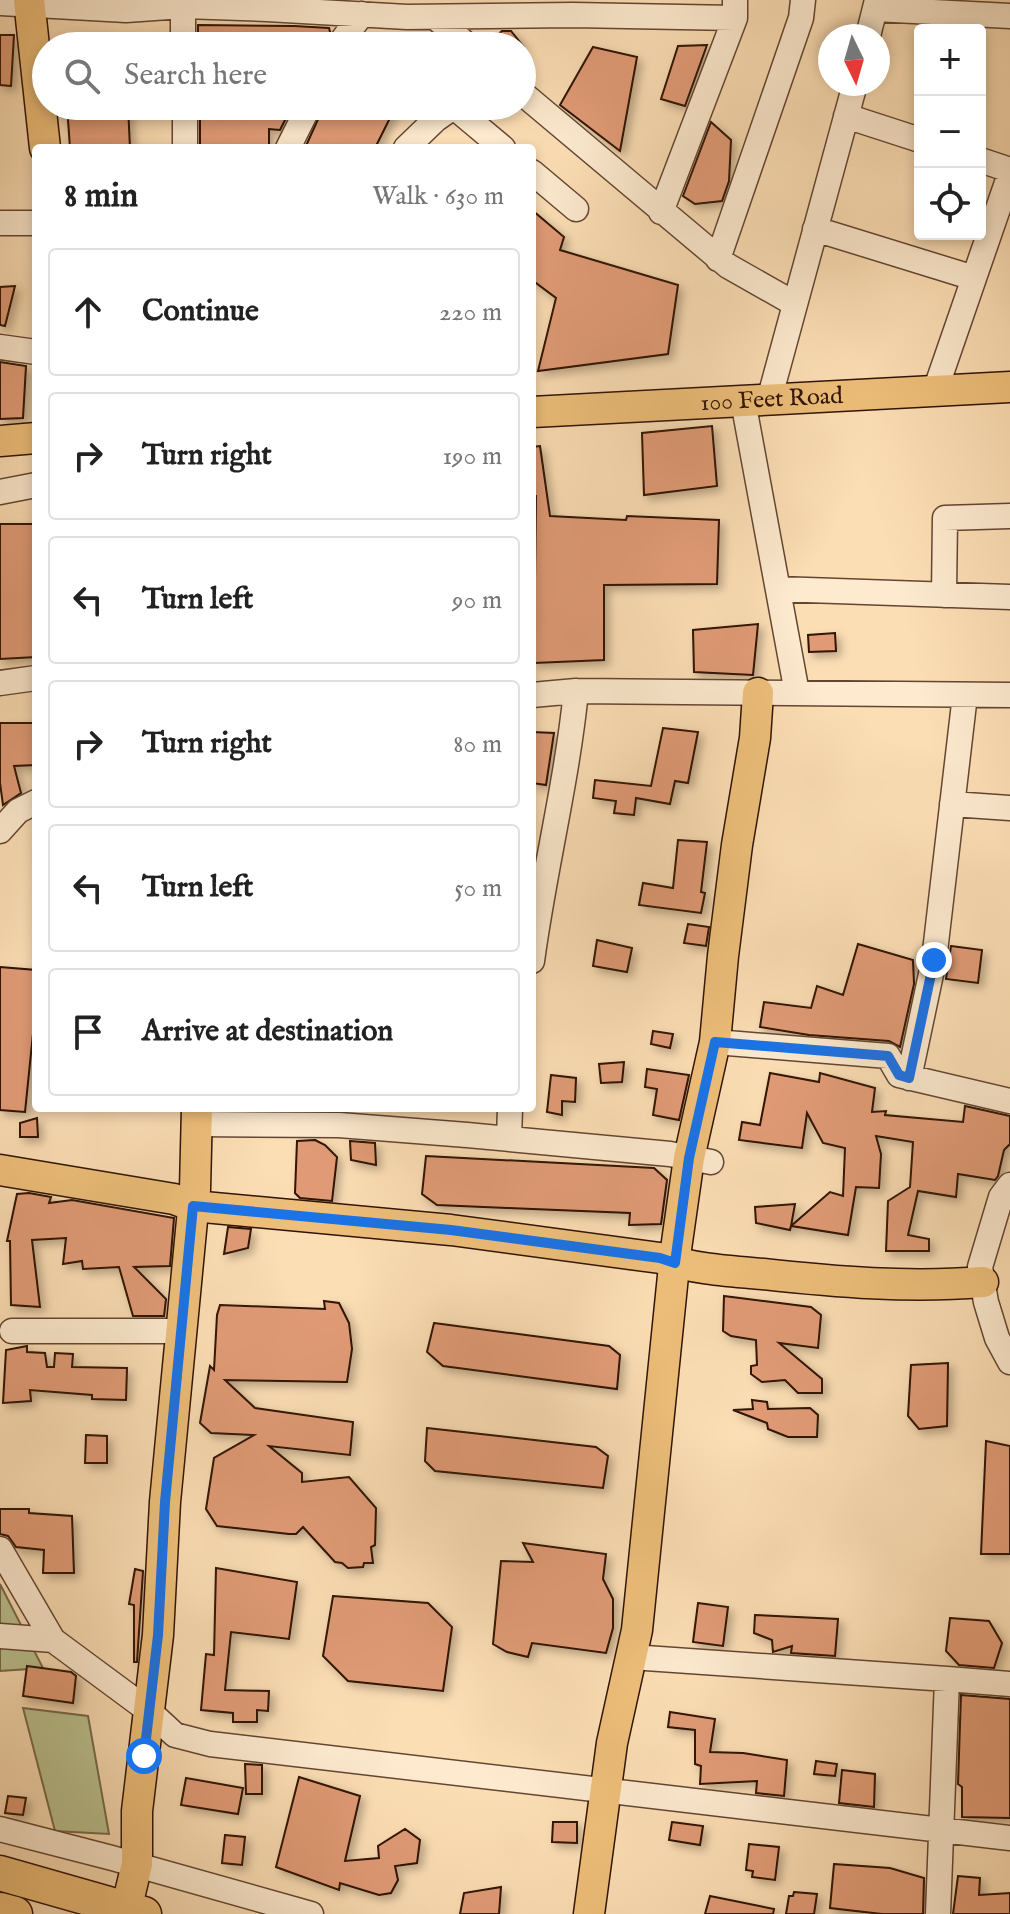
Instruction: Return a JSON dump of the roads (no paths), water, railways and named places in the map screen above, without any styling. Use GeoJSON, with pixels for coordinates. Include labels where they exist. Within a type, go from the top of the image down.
{"type":"FeatureCollection","features":[{"type":"Feature","properties":{"kind":"highway"},"geometry":{"type":"LineString","coordinates":[[0,1873],[135,1912]]}},
{"type":"Feature","properties":{"kind":"highway"},"geometry":{"type":"LineString","coordinates":[[0,1910],[15,1914]]}},
{"type":"Feature","properties":{"kind":"main road"},"geometry":{"type":"LineString","coordinates":[[19,3],[32,76]]}},
{"type":"Feature","properties":{"kind":"main road"},"geometry":{"type":"LineString","coordinates":[[40,120],[44,144]]}},
{"type":"Feature","properties":{"kind":"main road","name":"100 Feet Road"},"geometry":{"type":"LineString","coordinates":[[536,412],[1010,387]]}},
{"type":"Feature","properties":{"kind":"main road"},"geometry":{"type":"LineString","coordinates":[[0,441],[32,438]]}},
{"type":"Feature","properties":{"kind":"main road"},"geometry":{"type":"LineString","coordinates":[[589,1914],[612,1743],[637,1630],[675,1263],[700,1160],[737,845],[755,738],[758,693]]}},
{"type":"Feature","properties":{"kind":"main road"},"geometry":{"type":"LineString","coordinates":[[135,1912],[137,1811],[158,1635],[165,1502],[183,1331],[197,1116]]}},
{"type":"Feature","properties":{"kind":"main road"},"geometry":{"type":"LineString","coordinates":[[0,1170],[174,1199],[193,1206],[451,1230],[660,1258],[689,1267],[845,1284],[943,1285],[983,1282]]}},
{"type":"Feature","properties":{"kind":"street"},"geometry":{"type":"LineString","coordinates":[[718,259],[801,18],[803,0]]}},
{"type":"Feature","properties":{"kind":"street"},"geometry":{"type":"LineString","coordinates":[[19,3],[126,10],[183,6],[362,14],[411,9],[435,17],[576,7],[735,9],[661,212]]}},
{"type":"Feature","properties":{"kind":"street"},"geometry":{"type":"LineString","coordinates":[[876,5],[1010,16]]}},
{"type":"Feature","properties":{"kind":"street"},"geometry":{"type":"LineString","coordinates":[[183,6],[183,32]]}},
{"type":"Feature","properties":{"kind":"street"},"geometry":{"type":"LineString","coordinates":[[348,32],[362,14]]}},
{"type":"Feature","properties":{"kind":"street"},"geometry":{"type":"LineString","coordinates":[[435,17],[452,32]]}},
{"type":"Feature","properties":{"kind":"street"},"geometry":{"type":"LineString","coordinates":[[797,693],[778,589],[756,400],[795,304],[852,96]]}},
{"type":"Feature","properties":{"kind":"street"},"geometry":{"type":"LineString","coordinates":[[536,105],[718,259],[795,304]]}},
{"type":"Feature","properties":{"kind":"street"},"geometry":{"type":"LineString","coordinates":[[846,116],[914,138]]}},
{"type":"Feature","properties":{"kind":"street"},"geometry":{"type":"LineString","coordinates":[[185,120],[185,144]]}},
{"type":"Feature","properties":{"kind":"street"},"geometry":{"type":"LineString","coordinates":[[290,144],[302,120]]}},
{"type":"Feature","properties":{"kind":"street"},"geometry":{"type":"LineString","coordinates":[[410,144],[435,120]]}},
{"type":"Feature","properties":{"kind":"street"},"geometry":{"type":"LineString","coordinates":[[470,120],[498,144]]}},
{"type":"Feature","properties":{"kind":"street"},"geometry":{"type":"LineString","coordinates":[[935,391],[1010,172],[986,162]]}},
{"type":"Feature","properties":{"kind":"street"},"geometry":{"type":"LineString","coordinates":[[536,175],[576,209]]}},
{"type":"Feature","properties":{"kind":"street"},"geometry":{"type":"LineString","coordinates":[[0,223],[32,223]]}},
{"type":"Feature","properties":{"kind":"street"},"geometry":{"type":"LineString","coordinates":[[815,229],[974,278]]}},
{"type":"Feature","properties":{"kind":"street"},"geometry":{"type":"LineString","coordinates":[[0,347],[32,351]]}},
{"type":"Feature","properties":{"kind":"street"},"geometry":{"type":"LineString","coordinates":[[0,492],[32,486]]}},
{"type":"Feature","properties":{"kind":"street"},"geometry":{"type":"LineString","coordinates":[[944,595],[945,518],[1010,516]]}},
{"type":"Feature","properties":{"kind":"street"},"geometry":{"type":"LineString","coordinates":[[778,589],[1010,597]]}},
{"type":"Feature","properties":{"kind":"street"},"geometry":{"type":"LineString","coordinates":[[0,683],[32,679]]}},
{"type":"Feature","properties":{"kind":"street"},"geometry":{"type":"LineString","coordinates":[[536,912],[543,825],[571,741],[576,691]]}},
{"type":"Feature","properties":{"kind":"street"},"geometry":{"type":"LineString","coordinates":[[536,695],[576,691],[1010,695]]}},
{"type":"Feature","properties":{"kind":"street"},"geometry":{"type":"LineString","coordinates":[[909,1078],[934,960],[965,695]]}},
{"type":"Feature","properties":{"kind":"street"},"geometry":{"type":"LineString","coordinates":[[0,831],[18,811],[32,804]]}},
{"type":"Feature","properties":{"kind":"street"},"geometry":{"type":"LineString","coordinates":[[952,804],[1010,808]]}},
{"type":"Feature","properties":{"kind":"street"},"geometry":{"type":"LineString","coordinates":[[715,1042],[888,1056],[899,1075],[1010,1101]]}},
{"type":"Feature","properties":{"kind":"street"},"geometry":{"type":"LineString","coordinates":[[509,1139],[510,1112]]}},
{"type":"Feature","properties":{"kind":"street"},"geometry":{"type":"LineString","coordinates":[[197,1116],[509,1139],[670,1154],[700,1160]]}},
{"type":"Feature","properties":{"kind":"street"},"geometry":{"type":"LineString","coordinates":[[1010,1185],[1001,1197],[980,1267],[997,1338],[1010,1362]]}},
{"type":"Feature","properties":{"kind":"street"},"geometry":{"type":"LineString","coordinates":[[12,1331],[183,1331]]}},
{"type":"Feature","properties":{"kind":"street"},"geometry":{"type":"LineString","coordinates":[[0,1549],[53,1640],[149,1711],[175,1735],[210,1744],[1010,1838]]}},
{"type":"Feature","properties":{"kind":"street"},"geometry":{"type":"LineString","coordinates":[[0,1636],[53,1640]]}},
{"type":"Feature","properties":{"kind":"street"},"geometry":{"type":"LineString","coordinates":[[631,1657],[1010,1684]]}},
{"type":"Feature","properties":{"kind":"street"},"geometry":{"type":"LineString","coordinates":[[938,1914],[947,1679]]}},
{"type":"Feature","properties":{"kind":"street"},"geometry":{"type":"LineString","coordinates":[[0,1829],[311,1914]]}}]}
